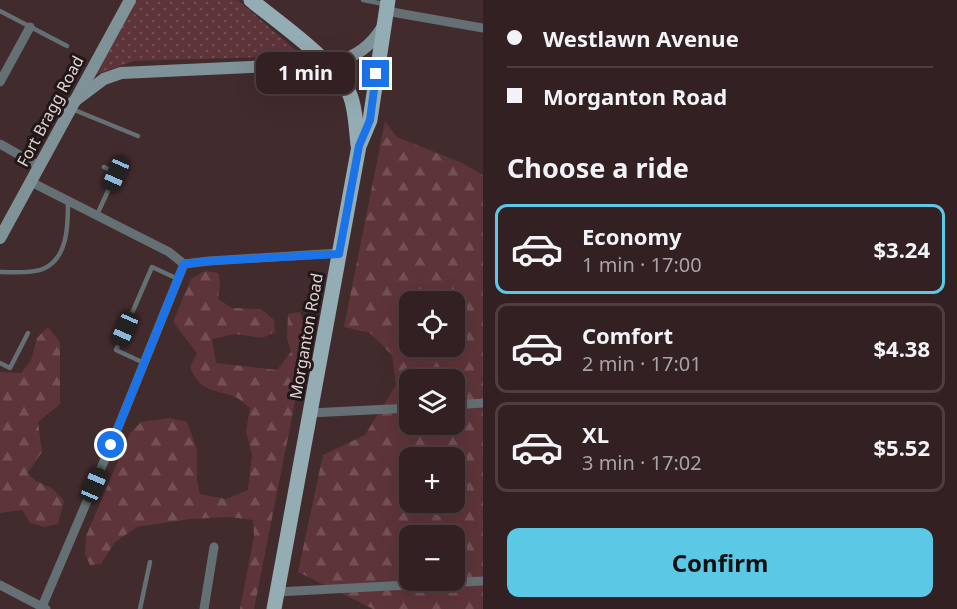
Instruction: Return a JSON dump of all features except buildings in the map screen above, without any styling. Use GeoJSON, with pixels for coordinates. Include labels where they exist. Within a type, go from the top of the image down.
{"type":"FeatureCollection","features":[{"type":"Feature","properties":{"kind":"main road","name":"Fort Bragg Road"},"geometry":{"type":"LineString","coordinates":[[0,237],[130,0]]}},
{"type":"Feature","properties":{"kind":"main road"},"geometry":{"type":"LineString","coordinates":[[250,0],[328,64],[349,92],[354,106],[359,146]]}},
{"type":"Feature","properties":{"kind":"main road","name":"Morganton Road"},"geometry":{"type":"LineString","coordinates":[[274,609],[359,146],[370,120],[387,5]]}},
{"type":"Feature","properties":{"kind":"main road"},"geometry":{"type":"LineString","coordinates":[[71,106],[104,79],[121,73],[336,63],[354,56],[369,46],[383,27]]}},
{"type":"Feature","properties":{"kind":"street"},"geometry":{"type":"LineString","coordinates":[[387,5],[483,28]]}},
{"type":"Feature","properties":{"kind":"street"},"geometry":{"type":"LineString","coordinates":[[0,82],[30,27]]}},
{"type":"Feature","properties":{"kind":"street"},"geometry":{"type":"LineString","coordinates":[[0,144],[39,166]]}},
{"type":"Feature","properties":{"kind":"street"},"geometry":{"type":"LineString","coordinates":[[31,182],[169,252],[184,264],[339,254]]}},
{"type":"Feature","properties":{"kind":"street"},"geometry":{"type":"LineString","coordinates":[[0,585],[43,608],[184,264]]}},
{"type":"Feature","properties":{"kind":"street"},"geometry":{"type":"LineString","coordinates":[[465,404],[483,403]]}},
{"type":"Feature","properties":{"kind":"street"},"geometry":{"type":"LineString","coordinates":[[310,413],[399,409]]}},
{"type":"Feature","properties":{"kind":"street"},"geometry":{"type":"LineString","coordinates":[[204,609],[214,548]]}},
{"type":"Feature","properties":{"kind":"street"},"geometry":{"type":"LineString","coordinates":[[277,592],[483,581]]}},
{"type":"Feature","properties":{"kind":"lane"},"geometry":{"type":"LineString","coordinates":[[363,0],[387,5]]}},
{"type":"Feature","properties":{"kind":"lane"},"geometry":{"type":"LineString","coordinates":[[0,11],[67,46]]}},
{"type":"Feature","properties":{"kind":"lane"},"geometry":{"type":"LineString","coordinates":[[71,106],[138,136]]}},
{"type":"Feature","properties":{"kind":"lane"},"geometry":{"type":"LineString","coordinates":[[97,215],[116,174],[104,167]]}},
{"type":"Feature","properties":{"kind":"lane"},"geometry":{"type":"LineString","coordinates":[[0,272],[45,268],[56,258],[64,246],[68,200]]}},
{"type":"Feature","properties":{"kind":"lane"},"geometry":{"type":"LineString","coordinates":[[144,363],[116,350],[152,267],[178,279]]}},
{"type":"Feature","properties":{"kind":"lane"},"geometry":{"type":"LineString","coordinates":[[0,363],[10,368],[28,333]]}},
{"type":"Feature","properties":{"kind":"lane"},"geometry":{"type":"LineString","coordinates":[[140,609],[150,562]]}},
{"type":"Feature","properties":{"kind":"green space"},"geometry":{"type":"Polygon","coordinates":[[[134,0],[238,0],[300,54],[298,56],[134,61],[95,75],[134,0]]]}},
{"type":"Feature","properties":{"kind":"green space"},"geometry":{"type":"Polygon","coordinates":[[[385,121],[397,137],[462,163],[483,175],[483,609],[373,609],[298,572],[323,455],[365,435],[396,385],[392,355],[370,333],[344,327],[385,121]]]}},
{"type":"Feature","properties":{"kind":"green space"},"geometry":{"type":"Polygon","coordinates":[[[205,271],[218,273],[220,284],[218,299],[232,308],[261,309],[274,320],[275,332],[262,338],[235,334],[212,339],[216,363],[277,370],[291,352],[287,338],[288,314],[300,312],[308,336],[254,609],[240,609],[254,536],[253,520],[230,517],[190,519],[137,527],[115,542],[101,564],[90,565],[85,554],[86,536],[130,433],[141,422],[170,418],[187,422],[197,449],[197,480],[200,494],[226,499],[248,490],[252,455],[246,431],[250,408],[235,397],[207,388],[198,381],[190,367],[197,353],[173,322],[191,279],[205,271]]]}},
{"type":"Feature","properties":{"kind":"green space"},"geometry":{"type":"Polygon","coordinates":[[[48,327],[60,342],[60,404],[38,422],[42,452],[27,473],[36,481],[53,489],[64,501],[58,524],[44,527],[30,523],[22,510],[0,513],[0,372],[21,373],[31,360],[37,338],[48,327]]]}},
{"type":"Feature","properties":{"kind":"route"},"geometry":{"type":"LineString","coordinates":[[111,445],[184,264],[339,254],[359,146],[370,120],[376,74]]}}]}
